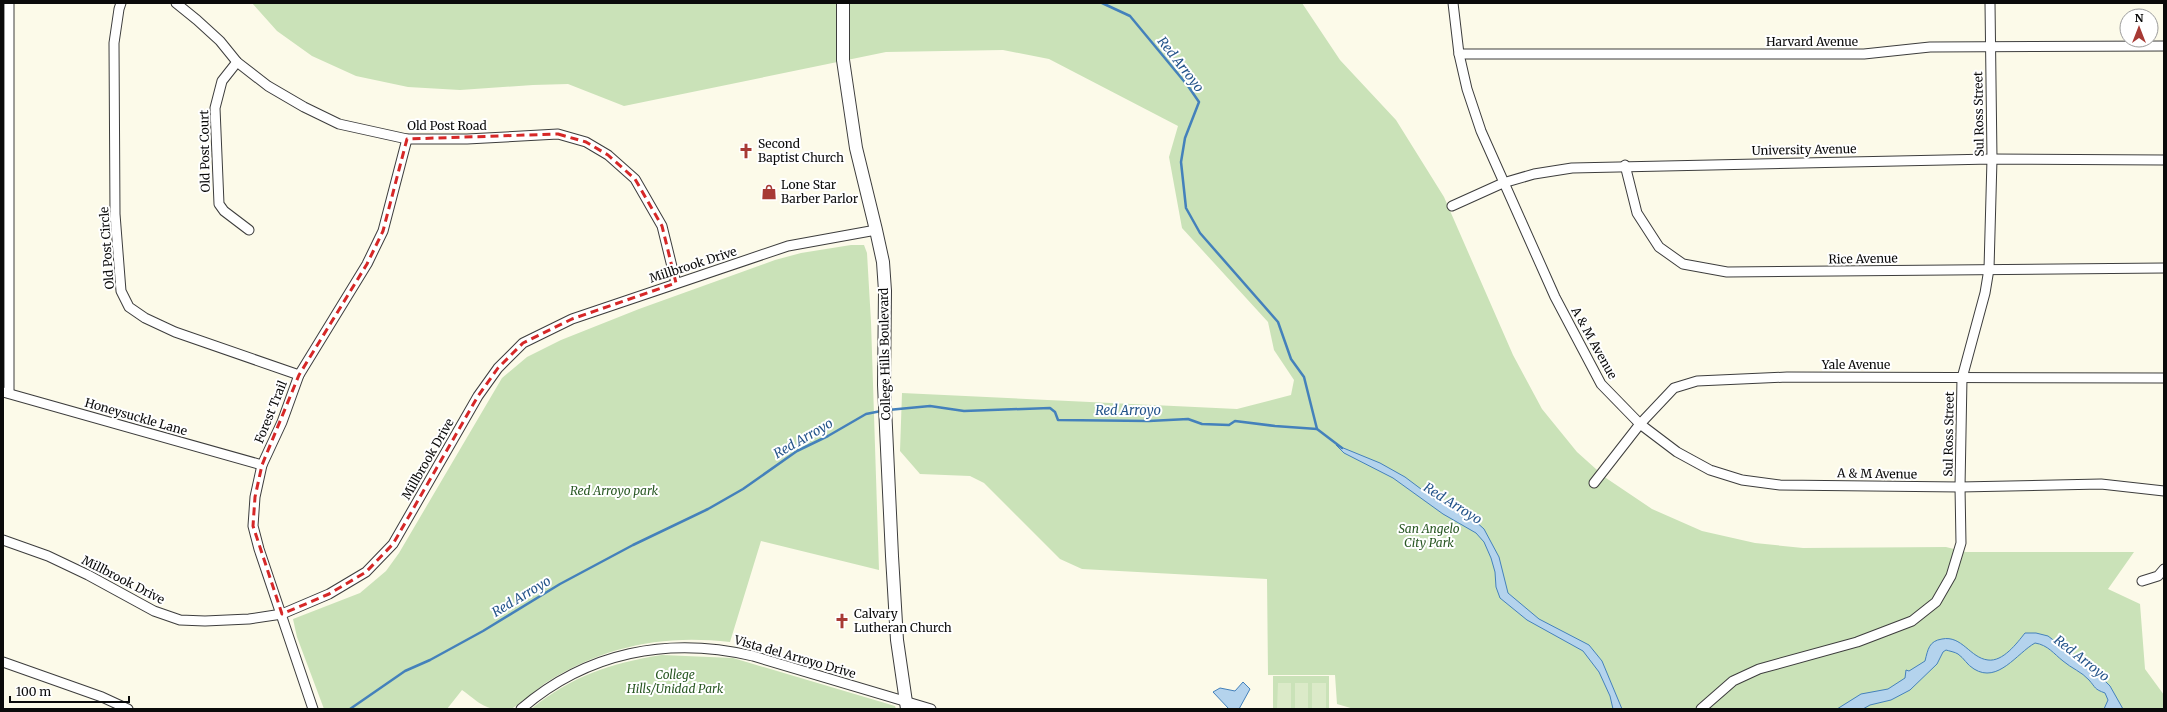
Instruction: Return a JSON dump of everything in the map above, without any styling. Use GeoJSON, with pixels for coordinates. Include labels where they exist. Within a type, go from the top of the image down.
{"type":"FeatureCollection","features":[{"type":"Feature","properties":{"kind":"street"},"geometry":{"type":"LineString","coordinates":[[6,392],[9,3]]}},
{"type":"Feature","properties":{"kind":"street","name":"Old Post Circle"},"geometry":{"type":"LineString","coordinates":[[121,3],[114,43],[116,214],[121,291],[129,307],[145,318],[175,332],[299,375]]}},
{"type":"Feature","properties":{"kind":"street","name":"Old Post Road"},"geometry":{"type":"LineString","coordinates":[[176,3],[214,36],[237,62],[268,86],[304,107],[339,124],[407,139],[467,139],[558,134],[586,142],[608,155],[635,179],[662,226],[676,283]]}},
{"type":"Feature","properties":{"kind":"street","name":"College Hills Boulevard"},"geometry":{"type":"LineString","coordinates":[[843,3],[843,60],[854,141],[883,262],[886,292],[884,385],[886,432],[897,640],[906,705]]}},
{"type":"Feature","properties":{"kind":"street","name":"A & M Avenue"},"geometry":{"type":"LineString","coordinates":[[1453,3],[1459,54],[1467,89],[1481,131],[1555,297],[1600,384],[1640,424],[1677,452],[1710,470],[1742,480],[1780,485],[1960,487],[2101,484],[2164,491]]}},
{"type":"Feature","properties":{"kind":"street","name":"Sul Ross Street"},"geometry":{"type":"LineString","coordinates":[[1701,709],[1733,681],[1759,669],[1883,633],[1912,621],[1936,602],[1951,576],[1961,543],[1960,487],[1962,378],[1985,293],[1989,270],[1992,159],[1990,3]]}},
{"type":"Feature","properties":{"kind":"street","name":"Harvard Avenue"},"geometry":{"type":"LineString","coordinates":[[1459,54],[1864,54],[1930,48],[1990,46],[2098,48],[2164,46]]}},
{"type":"Feature","properties":{"kind":"street","name":"Old Post Court"},"geometry":{"type":"LineString","coordinates":[[237,62],[222,82],[215,108],[219,204],[224,211],[249,230]]}},
{"type":"Feature","properties":{"kind":"street","name":"Forest Trail"},"geometry":{"type":"LineString","coordinates":[[313,709],[282,614],[268,577],[253,526],[255,497],[262,465],[282,422],[299,375],[368,264],[380,238],[407,139]]}},
{"type":"Feature","properties":{"kind":"street","name":"University Avenue"},"geometry":{"type":"LineString","coordinates":[[1452,206],[1503,183],[1534,174],[1572,168],[1625,165],[1992,159],[2164,160]]}},
{"type":"Feature","properties":{"kind":"street","name":"Rice Avenue"},"geometry":{"type":"LineString","coordinates":[[1625,165],[1636,213],[1659,247],[1683,264],[1727,272],[2164,268]]}},
{"type":"Feature","properties":{"kind":"street","name":"Millbrook Drive"},"geometry":{"type":"LineString","coordinates":[[3,540],[48,556],[88,575],[148,608],[180,620],[248,620],[282,614],[329,594],[366,572],[393,544],[478,396],[498,368],[523,343],[572,319],[788,246],[876,230]]}},
{"type":"Feature","properties":{"kind":"street","name":"Yale Avenue"},"geometry":{"type":"LineString","coordinates":[[1594,483],[1640,424],[1674,388],[1697,381],[1787,377],[2164,378]]}},
{"type":"Feature","properties":{"kind":"street","name":"Honeysuckle Lane"},"geometry":{"type":"LineString","coordinates":[[6,392],[262,465]]}},
{"type":"Feature","properties":{"kind":"street"},"geometry":{"type":"LineString","coordinates":[[2142,581],[2158,576],[2164,569]]}},
{"type":"Feature","properties":{"kind":"street","name":"Vista del Arroyo Drive"},"geometry":{"type":"LineString","coordinates":[[521,709],[541,691],[591,665],[641,650],[694,646],[724,649],[753,656],[906,705],[931,709]]}},
{"type":"Feature","properties":{"kind":"street"},"geometry":{"type":"LineString","coordinates":[[3,662],[102,697],[128,709]]}},
{"type":"Feature","properties":{"kind":"highlighted area"},"geometry":{"type":"Polygon","coordinates":[[[558,134],[586,142],[608,155],[635,179],[662,226],[676,283],[572,319],[523,343],[498,368],[478,396],[393,544],[366,572],[329,594],[282,614],[253,526],[255,497],[262,465],[299,375],[367,264],[383,231],[407,139],[558,134]]]}},
{"type":"Feature","properties":{"kind":"green space","name":"San Angelo City Park"},"geometry":{"type":"Polygon","coordinates":[[[252,3],[1302,3],[1340,60],[1396,120],[1444,197],[1513,355],[1542,409],[1577,452],[1606,478],[1652,509],[1702,531],[1755,543],[1803,548],[1946,547],[1966,552],[2134,552],[2108,589],[2140,604],[2145,669],[2164,695],[2164,709],[1354,709],[1337,704],[1335,675],[1268,675],[1267,579],[1082,569],[1060,559],[984,483],[970,476],[920,474],[900,451],[902,393],[1237,409],[1291,395],[1294,380],[1274,350],[1268,322],[1182,228],[1169,157],[1178,126],[1049,59],[1003,50],[886,52],[624,106],[568,84],[460,90],[408,87],[356,76],[312,56],[277,31],[252,3]]]}},
{"type":"Feature","properties":{"kind":"green space","name":"Red Arroyo park"},"geometry":{"type":"Polygon","coordinates":[[[851,245],[864,245],[867,253],[871,322],[879,570],[761,541],[730,642],[682,640],[658,642],[613,651],[590,659],[547,682],[518,705],[510,709],[502,710],[489,708],[479,703],[462,690],[447,709],[324,709],[297,637],[293,619],[360,593],[386,571],[399,553],[502,378],[527,357],[561,340],[639,309],[775,260],[801,253],[851,245]]]}},
{"type":"Feature","properties":{"kind":"green space","name":"College Hills/Unidad Park"},"geometry":{"type":"Polygon","coordinates":[[[662,655],[733,658],[895,706],[896,709],[531,709],[561,688],[592,673],[625,662],[662,655]]]}},
{"type":"Feature","properties":{"kind":"green space"},"geometry":{"type":"Polygon","coordinates":[[[1273,676],[1329,676],[1329,709],[1273,709],[1273,676]]]}},
{"type":"Feature","properties":{"kind":"green space"},"geometry":{"type":"Polygon","coordinates":[[[1278,683],[1291,683],[1291,709],[1277,709],[1278,683]]]}},
{"type":"Feature","properties":{"kind":"green space"},"geometry":{"type":"Polygon","coordinates":[[[1295,683],[1308,683],[1308,709],[1295,709],[1295,683]]]}},
{"type":"Feature","properties":{"kind":"green space"},"geometry":{"type":"Polygon","coordinates":[[[1312,683],[1326,683],[1326,709],[1312,709],[1312,683]]]}},
{"type":"Feature","properties":{"kind":"water"},"geometry":{"type":"Polygon","coordinates":[[[1336,445],[1380,463],[1405,477],[1433,498],[1474,520],[1484,529],[1499,557],[1508,593],[1539,619],[1589,645],[1602,661],[1622,709],[1613,709],[1610,696],[1599,672],[1583,651],[1527,620],[1500,598],[1496,587],[1495,572],[1491,558],[1484,542],[1476,533],[1443,514],[1393,478],[1344,453],[1336,445]]]}},
{"type":"Feature","properties":{"kind":"water"},"geometry":{"type":"Polygon","coordinates":[[[2025,633],[2036,633],[2048,636],[2098,674],[2110,686],[2123,709],[2104,709],[2108,700],[2105,693],[2097,689],[2080,672],[2047,648],[2035,643],[2007,665],[1991,673],[1983,673],[1974,669],[1969,666],[1958,654],[1946,650],[1943,652],[1937,664],[1910,690],[1891,700],[1870,705],[1863,709],[1837,709],[1861,694],[1888,689],[1905,678],[1906,670],[1909,671],[1925,661],[1930,646],[1938,640],[1955,640],[1976,655],[1988,660],[1994,660],[2009,651],[2025,633]]]}},
{"type":"Feature","properties":{"kind":"water"},"geometry":{"type":"Polygon","coordinates":[[[1243,682],[1250,689],[1239,709],[1229,709],[1213,692],[1220,688],[1235,691],[1243,682]]]}},
{"type":"Feature","properties":{"kind":"waterway","name":"Red Arroyo"},"geometry":{"type":"LineString","coordinates":[[1102,3],[1130,16],[1188,86],[1199,102],[1185,138],[1181,162],[1186,208],[1200,233],[1278,322],[1291,359],[1304,377],[1317,429]]}},
{"type":"Feature","properties":{"kind":"waterway","name":"Red Arroyo"},"geometry":{"type":"LineString","coordinates":[[888,410],[930,406],[964,411],[1050,408],[1055,412],[1058,420],[1149,421],[1188,419],[1202,424],[1229,425],[1235,421],[1317,429],[1342,448]]}},
{"type":"Feature","properties":{"kind":"waterway","name":"Red Arroyo"},"geometry":{"type":"LineString","coordinates":[[350,709],[405,671],[430,660],[483,631],[560,584],[633,545],[708,509],[743,489],[797,451],[828,436],[866,414],[881,411]]}},
{"type":"Feature","properties":{"kind":"place","name":"Second Baptist Church"},"geometry":{"type":"Point","coordinates":[746,151]}},
{"type":"Feature","properties":{"kind":"place","name":"Lone Star Barber Parlor"},"geometry":{"type":"Point","coordinates":[769,192]}},
{"type":"Feature","properties":{"kind":"place","name":"Calvary Lutheran Church"},"geometry":{"type":"Point","coordinates":[842,621]}}]}
